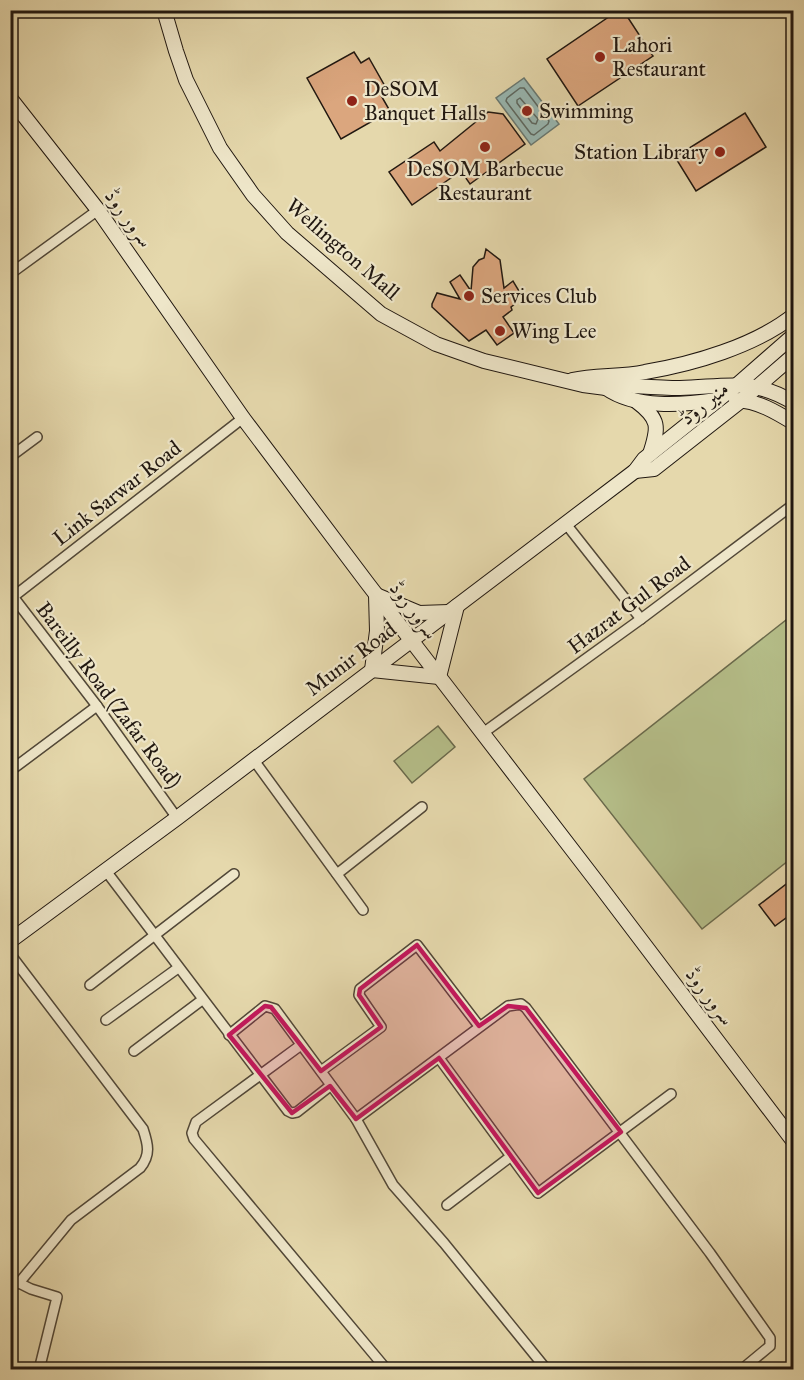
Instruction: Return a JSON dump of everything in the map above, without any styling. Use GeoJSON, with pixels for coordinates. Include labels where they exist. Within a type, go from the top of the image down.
{"type":"FeatureCollection","features":[{"type":"Feature","properties":{"kind":"street","name":"Wellington Mall"},"geometry":{"type":"LineString","coordinates":[[164,10],[186,80],[220,148],[253,195],[287,233],[381,314],[436,344],[484,361],[564,381],[606,388],[618,397],[636,401],[696,403],[719,399],[742,400],[763,406],[794,423]]}},
{"type":"Feature","properties":{"kind":"street","name":"سرور روڈ"},"geometry":{"type":"LineString","coordinates":[[10,98],[98,210],[243,418],[794,1142]]}},
{"type":"Feature","properties":{"kind":"street"},"geometry":{"type":"LineString","coordinates":[[10,274],[98,210]]}},
{"type":"Feature","properties":{"kind":"street"},"geometry":{"type":"LineString","coordinates":[[564,381],[596,375],[643,373],[681,364],[732,348],[794,315]]}},
{"type":"Feature","properties":{"kind":"street","name":"Munir Road"},"geometry":{"type":"LineString","coordinates":[[10,941],[177,818],[635,471],[650,454],[738,384],[794,335]]}},
{"type":"Feature","properties":{"kind":"street","name":"منیر روڈ"},"geometry":{"type":"LineString","coordinates":[[635,471],[654,469],[742,400],[794,355]]}},
{"type":"Feature","properties":{"kind":"street","name":"Wellington Mall"},"geometry":{"type":"LineString","coordinates":[[606,388],[615,385],[670,388],[738,384],[757,386],[794,403]]}},
{"type":"Feature","properties":{"kind":"street"},"geometry":{"type":"LineString","coordinates":[[636,401],[655,419],[657,430],[650,454]]}},
{"type":"Feature","properties":{"kind":"street","name":"Link Sarwar Road"},"geometry":{"type":"LineString","coordinates":[[12,595],[243,418]]}},
{"type":"Feature","properties":{"kind":"street"},"geometry":{"type":"LineString","coordinates":[[10,457],[37,437]]}},
{"type":"Feature","properties":{"kind":"street","name":"Hazrat Gul Road"},"geometry":{"type":"LineString","coordinates":[[483,733],[641,619],[794,504]]}},
{"type":"Feature","properties":{"kind":"street"},"geometry":{"type":"LineString","coordinates":[[566,524],[641,619]]}},
{"type":"Feature","properties":{"kind":"street","name":"Bareilly Road (Zafar Road)"},"geometry":{"type":"LineString","coordinates":[[12,595],[97,706],[177,818]]}},
{"type":"Feature","properties":{"kind":"street"},"geometry":{"type":"LineString","coordinates":[[376,595],[418,613],[453,609],[439,677],[372,670],[377,632],[376,595]]}},
{"type":"Feature","properties":{"kind":"street"},"geometry":{"type":"LineString","coordinates":[[10,771],[97,706]]}},
{"type":"Feature","properties":{"kind":"street"},"geometry":{"type":"LineString","coordinates":[[253,759],[363,910]]}},
{"type":"Feature","properties":{"kind":"street"},"geometry":{"type":"LineString","coordinates":[[337,874],[422,807]]}},
{"type":"Feature","properties":{"kind":"street"},"geometry":{"type":"LineString","coordinates":[[106,871],[285,1108],[292,1113],[330,1086]]}},
{"type":"Feature","properties":{"kind":"street"},"geometry":{"type":"LineString","coordinates":[[90,985],[234,874]]}},
{"type":"Feature","properties":{"kind":"street"},"geometry":{"type":"LineString","coordinates":[[321,1071],[381,1027],[358,995],[360,989],[417,945],[479,1026]]}},
{"type":"Feature","properties":{"kind":"street"},"geometry":{"type":"LineString","coordinates":[[10,954],[144,1129],[148,1150],[146,1161],[140,1168],[71,1220],[15,1285],[57,1297],[39,1370]]}},
{"type":"Feature","properties":{"kind":"street"},"geometry":{"type":"LineString","coordinates":[[106,1020],[178,968]]}},
{"type":"Feature","properties":{"kind":"street"},"geometry":{"type":"LineString","coordinates":[[134,1051],[202,1000]]}},
{"type":"Feature","properties":{"kind":"street"},"geometry":{"type":"LineString","coordinates":[[356,1119],[479,1026],[508,1006],[521,1004],[621,1132],[770,1338],[770,1346],[741,1370]]}},
{"type":"Feature","properties":{"kind":"street"},"geometry":{"type":"LineString","coordinates":[[230,1035],[265,1006],[275,1009],[356,1119],[393,1185],[444,1243],[547,1370]]}},
{"type":"Feature","properties":{"kind":"street"},"geometry":{"type":"LineString","coordinates":[[301,1045],[196,1122],[192,1133],[194,1139],[387,1370]]}},
{"type":"Feature","properties":{"kind":"street"},"geometry":{"type":"LineString","coordinates":[[439,1058],[538,1193],[671,1094]]}},
{"type":"Feature","properties":{"kind":"street"},"geometry":{"type":"LineString","coordinates":[[447,1205],[510,1157]]}},
{"type":"Feature","properties":{"kind":"highlighted area"},"geometry":{"type":"Polygon","coordinates":[[[417,945],[479,1026],[508,1006],[526,1008],[621,1132],[538,1193],[439,1058],[356,1119],[330,1086],[292,1113],[229,1035],[265,1006],[271,1007],[321,1071],[381,1027],[359,995],[360,989],[417,945]]]}},
{"type":"Feature","properties":{"kind":"green space"},"geometry":{"type":"Polygon","coordinates":[[[786,620],[794,630],[793,857],[702,929],[584,779],[786,620]]]}},
{"type":"Feature","properties":{"kind":"green space"},"geometry":{"type":"Polygon","coordinates":[[[438,726],[455,747],[412,783],[394,761],[438,726]]]}},
{"type":"Feature","properties":{"kind":"water","name":"Swimming"},"geometry":{"type":"Polygon","coordinates":[[[524,78],[559,124],[531,145],[496,98],[524,78]]]}},
{"type":"Feature","properties":{"kind":"building","name":"Lahori Restaurant"},"geometry":{"type":"Polygon","coordinates":[[[619,10],[623,10],[653,56],[578,106],[547,59],[619,10]]]}},
{"type":"Feature","properties":{"kind":"building","name":"DeSOM Banquet Halls"},"geometry":{"type":"Polygon","coordinates":[[[354,52],[361,63],[369,58],[386,88],[379,92],[390,111],[341,139],[307,78],[354,52]]]}},
{"type":"Feature","properties":{"kind":"building"},"geometry":{"type":"Polygon","coordinates":[[[488,112],[503,114],[525,144],[470,184],[461,171],[412,205],[389,172],[434,142],[440,151],[488,112]]]}},
{"type":"Feature","properties":{"kind":"building","name":"Station Library"},"geometry":{"type":"Polygon","coordinates":[[[745,113],[766,147],[696,191],[675,157],[745,113]]]}},
{"type":"Feature","properties":{"kind":"building","name":"Services Club"},"geometry":{"type":"Polygon","coordinates":[[[486,249],[500,260],[504,288],[513,281],[519,291],[511,297],[515,304],[511,307],[512,310],[503,317],[514,333],[497,345],[486,330],[469,341],[432,307],[437,293],[460,299],[450,282],[460,275],[471,291],[473,267],[484,258],[486,249]]]}},
{"type":"Feature","properties":{"kind":"building"},"geometry":{"type":"Polygon","coordinates":[[[794,878],[794,912],[775,926],[759,905],[794,878]]]}},
{"type":"Feature","properties":{"kind":"place","name":"Lahori Restaurant"},"geometry":{"type":"Point","coordinates":[600,57]}},
{"type":"Feature","properties":{"kind":"place","name":"DeSOM Banquet Halls"},"geometry":{"type":"Point","coordinates":[352,101]}},
{"type":"Feature","properties":{"kind":"place","name":"Swimming"},"geometry":{"type":"Point","coordinates":[527,111]}},
{"type":"Feature","properties":{"kind":"place","name":"DeSOM Barbecue Restaurant"},"geometry":{"type":"Point","coordinates":[485,147]}},
{"type":"Feature","properties":{"kind":"place","name":"Station Library"},"geometry":{"type":"Point","coordinates":[720,152]}},
{"type":"Feature","properties":{"kind":"place","name":"Services Club"},"geometry":{"type":"Point","coordinates":[469,296]}},
{"type":"Feature","properties":{"kind":"place","name":"Wing Lee"},"geometry":{"type":"Point","coordinates":[500,331]}}]}
